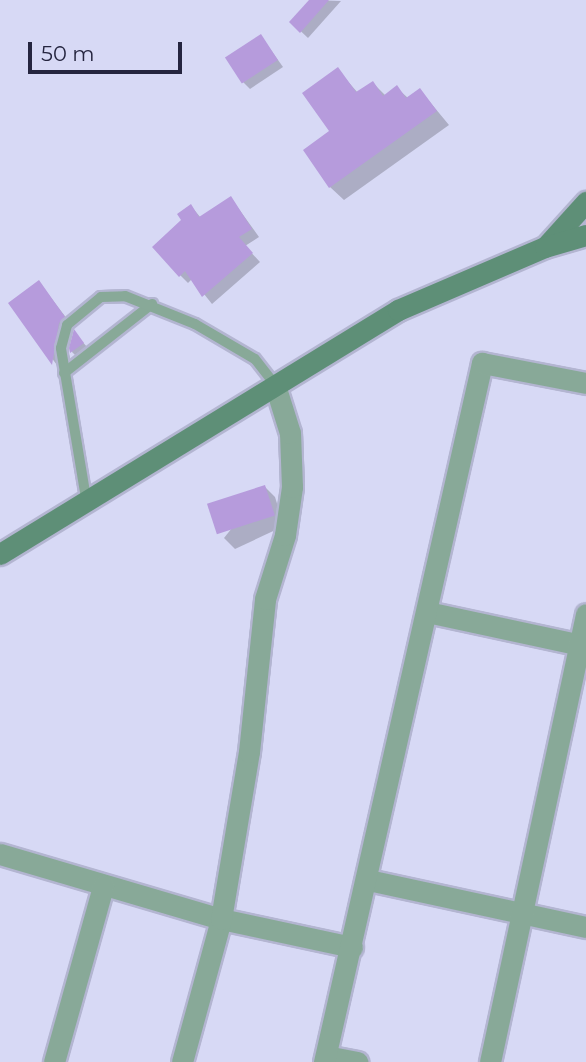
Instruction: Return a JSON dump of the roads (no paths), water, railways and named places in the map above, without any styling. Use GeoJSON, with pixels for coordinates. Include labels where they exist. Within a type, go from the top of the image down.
{"type":"FeatureCollection","features":[{"type":"Feature","properties":{"kind":"main road"},"geometry":{"type":"LineString","coordinates":[[545,247],[586,202]]}},
{"type":"Feature","properties":{"kind":"main road"},"geometry":{"type":"LineString","coordinates":[[0,554],[86,498],[398,310],[545,247],[586,235]]}},
{"type":"Feature","properties":{"kind":"street"},"geometry":{"type":"LineString","coordinates":[[357,1062],[325,1059],[368,880],[482,363],[586,383]]}},
{"type":"Feature","properties":{"kind":"street"},"geometry":{"type":"LineString","coordinates":[[182,1062],[221,919],[249,752],[265,599],[285,535],[292,486],[290,433],[275,385]]}},
{"type":"Feature","properties":{"kind":"street"},"geometry":{"type":"LineString","coordinates":[[427,612],[583,645]]}},
{"type":"Feature","properties":{"kind":"street"},"geometry":{"type":"LineString","coordinates":[[490,1062],[520,913],[583,645],[586,614]]}},
{"type":"Feature","properties":{"kind":"street"},"geometry":{"type":"LineString","coordinates":[[0,854],[221,919],[352,947]]}},
{"type":"Feature","properties":{"kind":"street"},"geometry":{"type":"LineString","coordinates":[[368,880],[586,927]]}},
{"type":"Feature","properties":{"kind":"street"},"geometry":{"type":"LineString","coordinates":[[54,1062],[103,886]]}},
{"type":"Feature","properties":{"kind":"lane"},"geometry":{"type":"LineString","coordinates":[[86,498],[64,373],[64,333],[91,303],[116,295],[152,304],[255,359],[275,385]]}},
{"type":"Feature","properties":{"kind":"lane"},"geometry":{"type":"LineString","coordinates":[[64,373],[152,304]]}}]}
